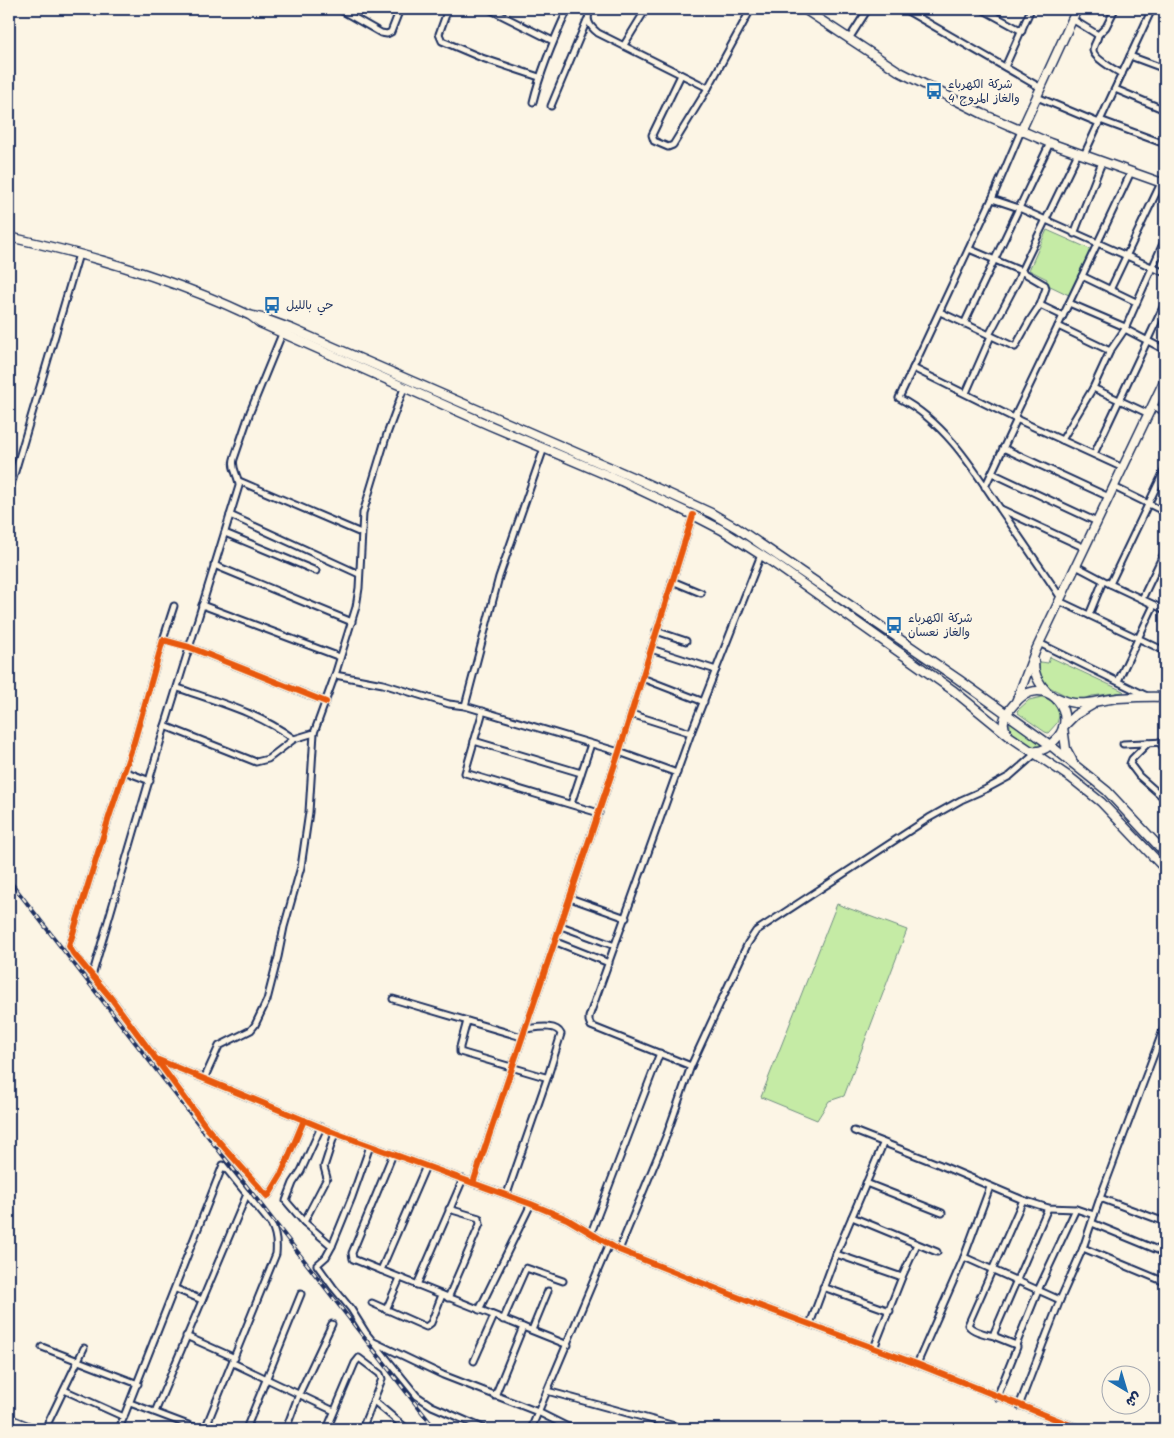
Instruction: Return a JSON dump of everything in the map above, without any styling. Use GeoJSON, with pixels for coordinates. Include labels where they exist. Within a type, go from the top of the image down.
{"type":"FeatureCollection","features":[{"type":"Feature","properties":{"kind":"main road"},"geometry":{"type":"LineString","coordinates":[[1021,131],[1077,9]]}},
{"type":"Feature","properties":{"kind":"main road"},"geometry":{"type":"LineString","coordinates":[[804,10],[900,72],[958,102],[1050,143],[1163,184]]}},
{"type":"Feature","properties":{"kind":"main road"},"geometry":{"type":"LineString","coordinates":[[9,237],[79,254],[171,283],[249,315],[292,329],[581,454],[711,513],[778,555],[1050,745],[1108,791],[1165,853]]}},
{"type":"Feature","properties":{"kind":"main road"},"geometry":{"type":"LineString","coordinates":[[249,315],[282,334],[621,481],[693,515],[761,555],[954,691],[1009,736],[1071,778],[1101,802],[1165,869]]}},
{"type":"Feature","properties":{"kind":"main road"},"geometry":{"type":"LineString","coordinates":[[1016,702],[1039,643],[1165,379]]}},
{"type":"Feature","properties":{"kind":"main road"},"geometry":{"type":"LineString","coordinates":[[1035,652],[1035,674],[1040,684],[1064,709],[1066,749],[1076,765]]}},
{"type":"Feature","properties":{"kind":"main road"},"geometry":{"type":"LineString","coordinates":[[1009,736],[1004,726],[1006,714],[1024,695],[1034,692],[1051,695],[1070,703],[1086,704],[1116,698],[1165,696]]}},
{"type":"Feature","properties":{"kind":"main road"},"geometry":{"type":"LineString","coordinates":[[1031,752],[1039,752],[1046,749],[1076,715],[1097,702]]}},
{"type":"Feature","properties":{"kind":"main road"},"geometry":{"type":"LineString","coordinates":[[9,1419],[34,1429]]}},
{"type":"Feature","properties":{"kind":"street"},"geometry":{"type":"LineString","coordinates":[[339,9],[383,34],[391,32],[400,9]]}},
{"type":"Feature","properties":{"kind":"street"},"geometry":{"type":"LineString","coordinates":[[448,9],[439,34],[442,41],[482,58],[539,77]]}},
{"type":"Feature","properties":{"kind":"street"},"geometry":{"type":"LineString","coordinates":[[490,9],[553,41]]}},
{"type":"Feature","properties":{"kind":"street"},"geometry":{"type":"LineString","coordinates":[[533,102],[539,77],[568,9]]}},
{"type":"Feature","properties":{"kind":"street"},"geometry":{"type":"LineString","coordinates":[[551,106],[591,9]]}},
{"type":"Feature","properties":{"kind":"street"},"geometry":{"type":"LineString","coordinates":[[624,46],[646,9]]}},
{"type":"Feature","properties":{"kind":"street"},"geometry":{"type":"LineString","coordinates":[[681,75],[652,135],[654,141],[668,147],[673,145],[708,88],[751,9]]}},
{"type":"Feature","properties":{"kind":"street"},"geometry":{"type":"LineString","coordinates":[[849,39],[868,9]]}},
{"type":"Feature","properties":{"kind":"street"},"geometry":{"type":"LineString","coordinates":[[904,9],[1041,88]]}},
{"type":"Feature","properties":{"kind":"street"},"geometry":{"type":"LineString","coordinates":[[982,9],[1022,32]]}},
{"type":"Feature","properties":{"kind":"street"},"geometry":{"type":"LineString","coordinates":[[1005,67],[1031,9]]}},
{"type":"Feature","properties":{"kind":"street"},"geometry":{"type":"LineString","coordinates":[[1115,9],[1106,27],[1098,35],[1092,49],[1097,58],[1122,74]]}},
{"type":"Feature","properties":{"kind":"street"},"geometry":{"type":"LineString","coordinates":[[966,393],[990,336],[1021,271],[1100,121],[1151,9]]}},
{"type":"Feature","properties":{"kind":"street"},"geometry":{"type":"LineString","coordinates":[[1072,19],[1098,35]]}},
{"type":"Feature","properties":{"kind":"street"},"geometry":{"type":"LineString","coordinates":[[587,20],[593,29],[708,88]]}},
{"type":"Feature","properties":{"kind":"street"},"geometry":{"type":"LineString","coordinates":[[1130,56],[1165,69]]}},
{"type":"Feature","properties":{"kind":"street"},"geometry":{"type":"LineString","coordinates":[[1115,89],[1165,110]]}},
{"type":"Feature","properties":{"kind":"street"},"geometry":{"type":"LineString","coordinates":[[1037,97],[1165,144]]}},
{"type":"Feature","properties":{"kind":"street"},"geometry":{"type":"LineString","coordinates":[[1021,131],[992,199],[899,398],[925,415],[946,434],[1000,508],[1060,599],[1165,651]]}},
{"type":"Feature","properties":{"kind":"street"},"geometry":{"type":"LineString","coordinates":[[964,324],[1050,143]]}},
{"type":"Feature","properties":{"kind":"street"},"geometry":{"type":"LineString","coordinates":[[1074,234],[1102,162]]}},
{"type":"Feature","properties":{"kind":"street"},"geometry":{"type":"LineString","coordinates":[[985,487],[1015,418],[1131,172]]}},
{"type":"Feature","properties":{"kind":"street"},"geometry":{"type":"LineString","coordinates":[[1110,290],[1163,184]]}},
{"type":"Feature","properties":{"kind":"street"},"geometry":{"type":"LineString","coordinates":[[992,199],[1019,208],[1165,273]]}},
{"type":"Feature","properties":{"kind":"street"},"geometry":{"type":"LineString","coordinates":[[1062,440],[1093,388],[1110,351],[1125,328],[1165,239]]}},
{"type":"Feature","properties":{"kind":"street"},"geometry":{"type":"LineString","coordinates":[[940,312],[1015,347],[1040,305],[1046,288],[1045,285],[1021,271],[969,249]]}},
{"type":"Feature","properties":{"kind":"street"},"geometry":{"type":"LineString","coordinates":[[9,492],[79,254]]}},
{"type":"Feature","properties":{"kind":"street"},"geometry":{"type":"LineString","coordinates":[[1082,276],[1136,302]]}},
{"type":"Feature","properties":{"kind":"street"},"geometry":{"type":"LineString","coordinates":[[1069,303],[1125,328],[1165,350]]}},
{"type":"Feature","properties":{"kind":"street"},"geometry":{"type":"LineString","coordinates":[[1094,454],[1165,303]]}},
{"type":"Feature","properties":{"kind":"street"},"geometry":{"type":"LineString","coordinates":[[1040,305],[1063,316]]}},
{"type":"Feature","properties":{"kind":"street"},"geometry":{"type":"LineString","coordinates":[[1058,326],[1110,351]]}},
{"type":"Feature","properties":{"kind":"street"},"geometry":{"type":"LineString","coordinates":[[92,976],[165,726],[239,486],[239,481],[233,469],[234,459],[250,412],[282,334]]}},
{"type":"Feature","properties":{"kind":"street"},"geometry":{"type":"LineString","coordinates":[[913,368],[1123,468]]}},
{"type":"Feature","properties":{"kind":"street"},"geometry":{"type":"LineString","coordinates":[[204,1079],[218,1047],[251,1030],[266,1000],[306,843],[314,733],[352,622],[359,588],[363,513],[387,434],[404,388]]}},
{"type":"Feature","properties":{"kind":"street"},"geometry":{"type":"LineString","coordinates":[[1093,388],[1149,414]]}},
{"type":"Feature","properties":{"kind":"street"},"geometry":{"type":"LineString","coordinates":[[1153,406],[1165,412]]}},
{"type":"Feature","properties":{"kind":"street"},"geometry":{"type":"LineString","coordinates":[[465,706],[499,577],[544,448]]}},
{"type":"Feature","properties":{"kind":"street"},"geometry":{"type":"LineString","coordinates":[[1003,448],[1109,497]]}},
{"type":"Feature","properties":{"kind":"street"},"geometry":{"type":"LineString","coordinates":[[1110,584],[1165,469]]}},
{"type":"Feature","properties":{"kind":"street"},"geometry":{"type":"LineString","coordinates":[[992,473],[1097,522]]}},
{"type":"Feature","properties":{"kind":"street"},"geometry":{"type":"LineString","coordinates":[[239,481],[361,533]]}},
{"type":"Feature","properties":{"kind":"street"},"geometry":{"type":"LineString","coordinates":[[1114,487],[1165,512]]}},
{"type":"Feature","properties":{"kind":"street"},"geometry":{"type":"LineString","coordinates":[[1000,508],[1084,548]]}},
{"type":"Feature","properties":{"kind":"street"},"geometry":{"type":"LineString","coordinates":[[230,515],[359,574]]}},
{"type":"Feature","properties":{"kind":"street"},"geometry":{"type":"LineString","coordinates":[[473,1183],[599,813],[693,515]]}},
{"type":"Feature","properties":{"kind":"street"},"geometry":{"type":"LineString","coordinates":[[225,533],[316,571]]}},
{"type":"Feature","properties":{"kind":"street"},"geometry":{"type":"LineString","coordinates":[[1142,600],[1165,551]]}},
{"type":"Feature","properties":{"kind":"street"},"geometry":{"type":"LineString","coordinates":[[691,1066],[591,1026],[589,1017],[691,733],[761,555]]}},
{"type":"Feature","properties":{"kind":"street"},"geometry":{"type":"LineString","coordinates":[[214,565],[352,622]]}},
{"type":"Feature","properties":{"kind":"street"},"geometry":{"type":"LineString","coordinates":[[1076,566],[1165,610]]}},
{"type":"Feature","properties":{"kind":"street"},"geometry":{"type":"LineString","coordinates":[[672,581],[701,594]]}},
{"type":"Feature","properties":{"kind":"street"},"geometry":{"type":"LineString","coordinates":[[1089,615],[1103,581]]}},
{"type":"Feature","properties":{"kind":"street"},"geometry":{"type":"LineString","coordinates":[[202,605],[340,658]]}},
{"type":"Feature","properties":{"kind":"street"},"geometry":{"type":"LineString","coordinates":[[1118,681],[1154,605]]}},
{"type":"Feature","properties":{"kind":"street"},"geometry":{"type":"LineString","coordinates":[[174,606],[134,742],[70,945],[72,953],[92,976],[207,1128],[267,1196],[281,1175],[304,1120]]}},
{"type":"Feature","properties":{"kind":"street"},"geometry":{"type":"LineString","coordinates":[[656,631],[686,641]]}},
{"type":"Feature","properties":{"kind":"street"},"geometry":{"type":"LineString","coordinates":[[163,640],[189,648],[326,702]]}},
{"type":"Feature","properties":{"kind":"street"},"geometry":{"type":"LineString","coordinates":[[1039,643],[1148,696]]}},
{"type":"Feature","properties":{"kind":"street"},"geometry":{"type":"LineString","coordinates":[[651,648],[716,670]]}},
{"type":"Feature","properties":{"kind":"street"},"geometry":{"type":"LineString","coordinates":[[335,674],[383,684],[444,703],[483,711],[619,752],[677,773]]}},
{"type":"Feature","properties":{"kind":"street"},"geometry":{"type":"LineString","coordinates":[[642,678],[704,702]]}},
{"type":"Feature","properties":{"kind":"street"},"geometry":{"type":"LineString","coordinates":[[178,688],[256,716],[294,739]]}},
{"type":"Feature","properties":{"kind":"street"},"geometry":{"type":"LineString","coordinates":[[483,711],[465,773],[599,813]]}},
{"type":"Feature","properties":{"kind":"street"},"geometry":{"type":"LineString","coordinates":[[631,714],[691,733]]}},
{"type":"Feature","properties":{"kind":"street"},"geometry":{"type":"LineString","coordinates":[[165,726],[256,762],[268,759],[294,739],[314,733]]}},
{"type":"Feature","properties":{"kind":"street"},"geometry":{"type":"LineString","coordinates":[[474,741],[581,773]]}},
{"type":"Feature","properties":{"kind":"street"},"geometry":{"type":"LineString","coordinates":[[1124,744],[1162,742],[1165,749]]}},
{"type":"Feature","properties":{"kind":"street"},"geometry":{"type":"LineString","coordinates":[[1148,743],[1132,759],[1130,764],[1138,776],[1165,799]]}},
{"type":"Feature","properties":{"kind":"street"},"geometry":{"type":"LineString","coordinates":[[571,804],[591,744]]}},
{"type":"Feature","properties":{"kind":"street"},"geometry":{"type":"LineString","coordinates":[[619,1250],[667,1134],[691,1066],[748,943],[756,931],[929,818],[1010,776],[1031,752]]}},
{"type":"Feature","properties":{"kind":"street"},"geometry":{"type":"LineString","coordinates":[[124,772],[150,782]]}},
{"type":"Feature","properties":{"kind":"street"},"geometry":{"type":"LineString","coordinates":[[570,898],[626,918]]}},
{"type":"Feature","properties":{"kind":"street"},"geometry":{"type":"LineString","coordinates":[[561,926],[616,946]]}},
{"type":"Feature","properties":{"kind":"street"},"geometry":{"type":"LineString","coordinates":[[556,942],[609,963]]}},
{"type":"Feature","properties":{"kind":"street"},"geometry":{"type":"LineString","coordinates":[[393,999],[522,1037]]}},
{"type":"Feature","properties":{"kind":"street"},"geometry":{"type":"LineString","coordinates":[[467,1021],[460,1052],[545,1077],[548,1076]]}},
{"type":"Feature","properties":{"kind":"street"},"geometry":{"type":"LineString","coordinates":[[1019,1406],[1060,1300],[1083,1248],[1165,1025]]}},
{"type":"Feature","properties":{"kind":"street"},"geometry":{"type":"LineString","coordinates":[[507,1194],[561,1034],[560,1031],[551,1028],[525,1029]]}},
{"type":"Feature","properties":{"kind":"street"},"geometry":{"type":"LineString","coordinates":[[591,1233],[660,1054]]}},
{"type":"Feature","properties":{"kind":"street"},"geometry":{"type":"LineString","coordinates":[[156,1059],[335,1133],[507,1194],[568,1218],[619,1250],[755,1304],[917,1364],[1080,1429]]}},
{"type":"Feature","properties":{"kind":"street"},"geometry":{"type":"LineString","coordinates":[[321,1127],[301,1171],[286,1197],[287,1204],[304,1222],[332,1246]]}},
{"type":"Feature","properties":{"kind":"street"},"geometry":{"type":"LineString","coordinates":[[854,1132],[1024,1200],[1048,1208],[1076,1209],[1094,1215]]}},
{"type":"Feature","properties":{"kind":"street"},"geometry":{"type":"LineString","coordinates":[[304,1222],[327,1178],[324,1167],[335,1133]]}},
{"type":"Feature","properties":{"kind":"street"},"geometry":{"type":"LineString","coordinates":[[810,1324],[836,1254],[883,1144]]}},
{"type":"Feature","properties":{"kind":"street"},"geometry":{"type":"LineString","coordinates":[[370,1146],[332,1246],[326,1257],[317,1265],[332,1287],[351,1309],[372,1342],[417,1396],[432,1406],[485,1429]]}},
{"type":"Feature","properties":{"kind":"street"},"geometry":{"type":"LineString","coordinates":[[393,1154],[351,1255],[353,1259],[568,1345]]}},
{"type":"Feature","properties":{"kind":"street"},"geometry":{"type":"LineString","coordinates":[[119,1429],[176,1289],[222,1166],[225,1166],[271,1224],[277,1246],[276,1254],[205,1429]]}},
{"type":"Feature","properties":{"kind":"street"},"geometry":{"type":"LineString","coordinates":[[381,1270],[426,1166]]}},
{"type":"Feature","properties":{"kind":"street"},"geometry":{"type":"LineString","coordinates":[[417,1285],[463,1179]]}},
{"type":"Feature","properties":{"kind":"street"},"geometry":{"type":"LineString","coordinates":[[866,1183],[942,1213]]}},
{"type":"Feature","properties":{"kind":"street"},"geometry":{"type":"LineString","coordinates":[[917,1364],[964,1257],[990,1187]]}},
{"type":"Feature","properties":{"kind":"street"},"geometry":{"type":"LineString","coordinates":[[155,1412],[247,1194]]}},
{"type":"Feature","properties":{"kind":"street"},"geometry":{"type":"LineString","coordinates":[[1100,1198],[1165,1222]]}},
{"type":"Feature","properties":{"kind":"street"},"geometry":{"type":"LineString","coordinates":[[1016,1345],[971,1329],[968,1326],[1024,1200]]}},
{"type":"Feature","properties":{"kind":"street"},"geometry":{"type":"LineString","coordinates":[[479,1310],[531,1204]]}},
{"type":"Feature","properties":{"kind":"street"},"geometry":{"type":"LineString","coordinates":[[994,1336],[1048,1208]]}},
{"type":"Feature","properties":{"kind":"street"},"geometry":{"type":"LineString","coordinates":[[448,1298],[480,1224],[478,1218],[450,1209]]}},
{"type":"Feature","properties":{"kind":"street"},"geometry":{"type":"LineString","coordinates":[[997,1397],[1038,1290],[1076,1209]]}},
{"type":"Feature","properties":{"kind":"street"},"geometry":{"type":"LineString","coordinates":[[852,1217],[937,1252]]}},
{"type":"Feature","properties":{"kind":"street"},"geometry":{"type":"LineString","coordinates":[[1092,1223],[1165,1253]]}},
{"type":"Feature","properties":{"kind":"street"},"geometry":{"type":"LineString","coordinates":[[531,1429],[609,1244]]}},
{"type":"Feature","properties":{"kind":"street"},"geometry":{"type":"LineString","coordinates":[[874,1348],[917,1244]]}},
{"type":"Feature","properties":{"kind":"street"},"geometry":{"type":"LineString","coordinates":[[1083,1248],[1165,1282]]}},
{"type":"Feature","properties":{"kind":"street"},"geometry":{"type":"LineString","coordinates":[[836,1254],[902,1277]]}},
{"type":"Feature","properties":{"kind":"street"},"geometry":{"type":"LineString","coordinates":[[964,1257],[1060,1300]]}},
{"type":"Feature","properties":{"kind":"street"},"geometry":{"type":"LineString","coordinates":[[503,1320],[526,1268],[563,1281]]}},
{"type":"Feature","properties":{"kind":"street"},"geometry":{"type":"LineString","coordinates":[[386,1310],[400,1278]]}},
{"type":"Feature","properties":{"kind":"street"},"geometry":{"type":"LineString","coordinates":[[824,1287],[890,1311]]}},
{"type":"Feature","properties":{"kind":"street"},"geometry":{"type":"LineString","coordinates":[[176,1289],[202,1300]]}},
{"type":"Feature","properties":{"kind":"street"},"geometry":{"type":"LineString","coordinates":[[532,1330],[548,1291]]}},
{"type":"Feature","properties":{"kind":"street"},"geometry":{"type":"LineString","coordinates":[[246,1429],[301,1294]]}},
{"type":"Feature","properties":{"kind":"street"},"geometry":{"type":"LineString","coordinates":[[372,1302],[386,1310],[428,1327],[442,1295]]}},
{"type":"Feature","properties":{"kind":"street"},"geometry":{"type":"LineString","coordinates":[[474,1361],[494,1316]]}},
{"type":"Feature","properties":{"kind":"street"},"geometry":{"type":"LineString","coordinates":[[286,1429],[299,1394],[332,1324]]}},
{"type":"Feature","properties":{"kind":"street"},"geometry":{"type":"LineString","coordinates":[[495,1396],[523,1327]]}},
{"type":"Feature","properties":{"kind":"street"},"geometry":{"type":"LineString","coordinates":[[186,1336],[267,1379],[334,1411]]}},
{"type":"Feature","properties":{"kind":"street"},"geometry":{"type":"LineString","coordinates":[[372,1342],[443,1375],[538,1412],[572,1429]]}},
{"type":"Feature","properties":{"kind":"street"},"geometry":{"type":"LineString","coordinates":[[42,1347],[138,1384]]}},
{"type":"Feature","properties":{"kind":"street"},"geometry":{"type":"LineString","coordinates":[[45,1429],[84,1348]]}},
{"type":"Feature","properties":{"kind":"street"},"geometry":{"type":"LineString","coordinates":[[327,1429],[355,1363],[359,1358],[382,1377],[362,1429]]}},
{"type":"Feature","properties":{"kind":"street"},"geometry":{"type":"LineString","coordinates":[[64,1390],[124,1417]]}},
{"type":"Feature","properties":{"kind":"street"},"geometry":{"type":"LineString","coordinates":[[547,1391],[686,1429]]}},
{"type":"Feature","properties":{"kind":"street"},"geometry":{"type":"LineString","coordinates":[[374,1401],[407,1429]]}},
{"type":"Feature","properties":{"kind":"street"},"geometry":{"type":"LineString","coordinates":[[130,1403],[199,1429]]}},
{"type":"Feature","properties":{"kind":"street"},"geometry":{"type":"LineString","coordinates":[[395,1429],[398,1422]]}},
{"type":"Feature","properties":{"kind":"green space"},"geometry":{"type":"Polygon","coordinates":[[[1047,230],[1092,250],[1071,296],[1046,284],[1047,279],[1029,270],[1047,230]]]}},
{"type":"Feature","properties":{"kind":"green space"},"geometry":{"type":"Polygon","coordinates":[[[1050,657],[1124,692],[1092,696],[1084,699],[1071,698],[1047,686],[1040,675],[1039,665],[1041,662],[1048,663],[1050,657]]]}},
{"type":"Feature","properties":{"kind":"green space"},"geometry":{"type":"Polygon","coordinates":[[[1042,697],[1054,702],[1060,713],[1057,723],[1048,733],[1017,711],[1029,700],[1042,697]]]}},
{"type":"Feature","properties":{"kind":"green space"},"geometry":{"type":"Polygon","coordinates":[[[1010,722],[1040,742],[1040,745],[1031,746],[1018,739],[1010,727],[1010,722]]]}},
{"type":"Feature","properties":{"kind":"green space"},"geometry":{"type":"Polygon","coordinates":[[[837,904],[907,930],[844,1096],[829,1101],[817,1120],[761,1097],[837,904]]]}},
{"type":"Feature","properties":{"kind":"railway"},"geometry":{"type":"LineString","coordinates":[[9,880],[435,1429]]}},
{"type":"Feature","properties":{"kind":"cycle path"},"geometry":{"type":"LineString","coordinates":[[473,1183],[619,752],[693,515]]}},
{"type":"Feature","properties":{"kind":"cycle path"},"geometry":{"type":"LineString","coordinates":[[304,1120],[281,1175],[267,1196],[207,1128],[111,998],[69,946],[134,742],[163,640],[189,647],[326,702]]}},
{"type":"Feature","properties":{"kind":"cycle path"},"geometry":{"type":"LineString","coordinates":[[156,1059],[335,1133],[531,1204],[567,1219],[619,1250],[755,1304],[917,1364],[1080,1429]]}},
{"type":"Feature","properties":{"kind":"place","name":"شركة الكهرباء والغاز المروج 4"},"geometry":{"type":"Point","coordinates":[934,91]}},
{"type":"Feature","properties":{"kind":"place","name":"حي بالليل"},"geometry":{"type":"Point","coordinates":[272,305]}},
{"type":"Feature","properties":{"kind":"place","name":"شركة الكهرباء والغاز نعسان"},"geometry":{"type":"Point","coordinates":[894,625]}}]}
